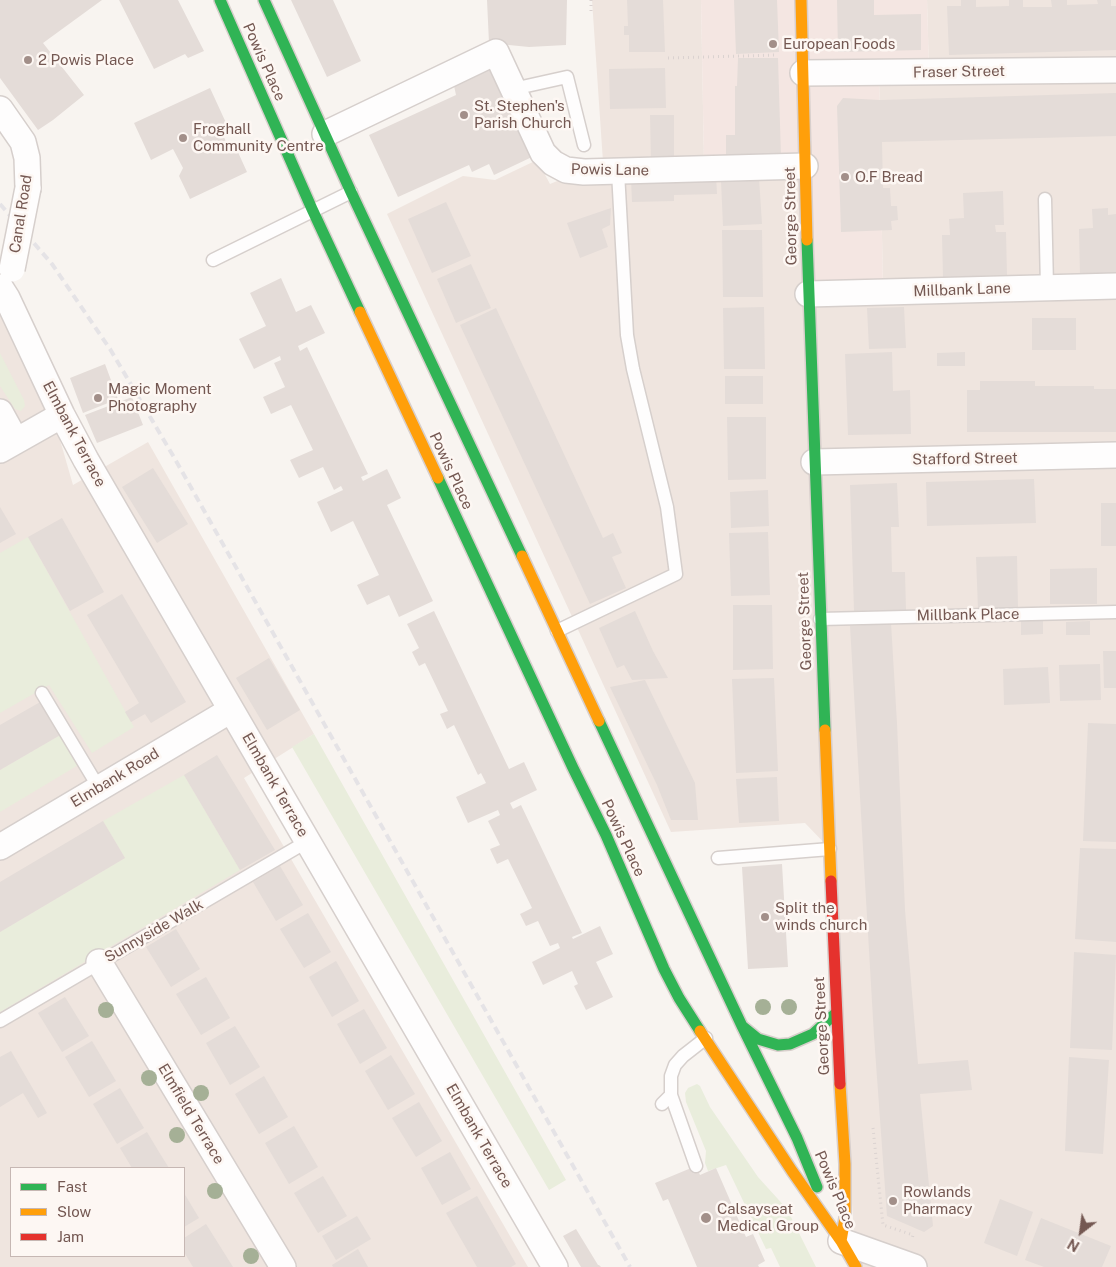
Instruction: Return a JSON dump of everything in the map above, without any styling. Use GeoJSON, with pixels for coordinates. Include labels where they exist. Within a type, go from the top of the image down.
{"type":"FeatureCollection","features":[{"type":"Feature","properties":{"kind":"main road","name":"Powis Place"},"geometry":{"type":"LineString","coordinates":[[220,0],[312,209],[569,760],[606,835],[664,969],[679,998],[792,1171],[841,1241]]}},
{"type":"Feature","properties":{"kind":"main road","name":"Powis Place"},"geometry":{"type":"LineString","coordinates":[[264,0],[351,192],[742,1026],[797,1138],[841,1241]]}},
{"type":"Feature","properties":{"kind":"main road","name":"George Street"},"geometry":{"type":"LineString","coordinates":[[801,0],[814,462],[836,1013],[843,1125],[845,1218],[841,1241]]}},
{"type":"Feature","properties":{"kind":"main road"},"geometry":{"type":"LineString","coordinates":[[742,1026],[758,1039],[778,1045],[790,1044],[813,1034],[836,1013]]}},
{"type":"Feature","properties":{"kind":"main road"},"geometry":{"type":"LineString","coordinates":[[841,1241],[856,1267]]}},
{"type":"Feature","properties":{"kind":"street","name":"Powis Lane"},"geometry":{"type":"LineString","coordinates":[[325,134],[496,52],[543,153],[553,163],[566,170],[618,172],[805,166]]}},
{"type":"Feature","properties":{"kind":"street","name":"Fraser Street"},"geometry":{"type":"LineString","coordinates":[[802,64],[1116,70]]}},
{"type":"Feature","properties":{"kind":"street","name":"Canal Road"},"geometry":{"type":"LineString","coordinates":[[0,109],[23,142],[28,158],[28,188],[6,284]]}},
{"type":"Feature","properties":{"kind":"street","name":"Elmbank Terrace"},"geometry":{"type":"LineString","coordinates":[[6,284],[62,415],[230,710],[555,1267]]}},
{"type":"Feature","properties":{"kind":"street","name":"Millbank Lane"},"geometry":{"type":"LineString","coordinates":[[808,294],[1116,286]]}},
{"type":"Feature","properties":{"kind":"street"},"geometry":{"type":"LineString","coordinates":[[0,412],[8,446],[62,415]]}},
{"type":"Feature","properties":{"kind":"street","name":"Stafford Street"},"geometry":{"type":"LineString","coordinates":[[814,462],[1116,455]]}},
{"type":"Feature","properties":{"kind":"street","name":"Elmbank Road"},"geometry":{"type":"LineString","coordinates":[[0,847],[230,710]]}},
{"type":"Feature","properties":{"kind":"street","name":"Elmfield Terrace"},"geometry":{"type":"LineString","coordinates":[[99,962],[283,1267]]}},
{"type":"Feature","properties":{"kind":"street"},"geometry":{"type":"LineString","coordinates":[[841,1241],[913,1266]]}},
{"type":"Feature","properties":{"kind":"lane"},"geometry":{"type":"LineString","coordinates":[[513,89],[567,77],[584,145]]}},
{"type":"Feature","properties":{"kind":"lane"},"geometry":{"type":"LineString","coordinates":[[557,631],[676,574],[667,508],[633,369],[627,336],[618,172]]}},
{"type":"Feature","properties":{"kind":"lane"},"geometry":{"type":"LineString","coordinates":[[213,260],[312,209],[351,192]]}},
{"type":"Feature","properties":{"kind":"lane"},"geometry":{"type":"LineString","coordinates":[[1045,199],[1047,287]]}},
{"type":"Feature","properties":{"kind":"lane","name":"Millbank Place"},"geometry":{"type":"LineString","coordinates":[[820,619],[1116,612]]}},
{"type":"Feature","properties":{"kind":"lane"},"geometry":{"type":"LineString","coordinates":[[42,692],[99,788]]}},
{"type":"Feature","properties":{"kind":"lane","name":"Sunnyside Walk"},"geometry":{"type":"LineString","coordinates":[[0,1021],[308,841]]}},
{"type":"Feature","properties":{"kind":"lane"},"geometry":{"type":"LineString","coordinates":[[718,858],[830,849]]}},
{"type":"Feature","properties":{"kind":"lane"},"geometry":{"type":"LineString","coordinates":[[696,1166],[671,1095],[671,1076],[675,1065],[683,1056],[706,1038]]}},
{"type":"Feature","properties":{"kind":"lane"},"geometry":{"type":"LineString","coordinates":[[662,1104],[671,1095]]}},
{"type":"Feature","properties":{"kind":"path"},"geometry":{"type":"LineString","coordinates":[[591,0],[592,15]]}},
{"type":"Feature","properties":{"kind":"path"},"geometry":{"type":"LineString","coordinates":[[668,58],[802,64]]}},
{"type":"Feature","properties":{"kind":"path"},"geometry":{"type":"LineString","coordinates":[[843,1125],[873,1127],[883,1225],[913,1235],[913,1266]]}},
{"type":"Feature","properties":{"kind":"shaded area"},"geometry":{"type":"Polygon","coordinates":[[[592,0],[701,0],[704,160],[805,166],[883,291],[879,73],[929,72],[927,0],[1116,0],[1116,1267],[856,1267],[830,849],[805,823],[671,832],[387,214],[463,176],[495,180],[537,160],[550,184],[603,162],[592,0]]]}},
{"type":"Feature","properties":{"kind":"shaded area"},"geometry":{"type":"Polygon","coordinates":[[[701,0],[927,0],[929,72],[879,73],[883,292],[808,294],[805,167],[704,160],[701,0]]]}},
{"type":"Feature","properties":{"kind":"shaded area"},"geometry":{"type":"Polygon","coordinates":[[[0,304],[43,381],[73,485],[148,442],[314,734],[244,778],[528,1267],[0,1267],[0,304]]]}},
{"type":"Feature","properties":{"kind":"green space"},"geometry":{"type":"Polygon","coordinates":[[[0,353],[24,400],[25,406],[21,411],[15,409],[0,386],[0,353]]]}},
{"type":"Feature","properties":{"kind":"green space"},"geometry":{"type":"Polygon","coordinates":[[[28,537],[134,727],[92,753],[49,685],[0,713],[0,553],[28,537]]]}},
{"type":"Feature","properties":{"kind":"green space"},"geometry":{"type":"Polygon","coordinates":[[[62,734],[80,764],[0,812],[0,770],[62,734]]]}},
{"type":"Feature","properties":{"kind":"green space"},"geometry":{"type":"Polygon","coordinates":[[[314,734],[566,1180],[549,1190],[292,747],[314,734]]]}},
{"type":"Feature","properties":{"kind":"green space"},"geometry":{"type":"Polygon","coordinates":[[[184,775],[240,870],[0,1012],[0,932],[125,858],[103,821],[184,775]]]}},
{"type":"Feature","properties":{"kind":"green space"},"geometry":{"type":"Polygon","coordinates":[[[697,1084],[700,1086],[710,1107],[758,1177],[787,1209],[816,1267],[780,1267],[771,1248],[766,1249],[726,1165],[708,1171],[705,1163],[706,1151],[686,1102],[685,1093],[688,1088],[697,1084]]]}},
{"type":"Feature","properties":{"kind":"building","name":"2 Powis Place"},"geometry":{"type":"Polygon","coordinates":[[[0,0],[102,0],[43,43],[84,95],[38,130],[0,78],[0,0]]]}},
{"type":"Feature","properties":{"kind":"building","name":"2 Powis Place"},"geometry":{"type":"Polygon","coordinates":[[[119,0],[178,0],[204,51],[188,58],[185,54],[154,69],[119,0]]]}},
{"type":"Feature","properties":{"kind":"building"},"geometry":{"type":"Polygon","coordinates":[[[291,0],[333,0],[361,61],[327,77],[291,0]]]}},
{"type":"Feature","properties":{"kind":"building"},"geometry":{"type":"Polygon","coordinates":[[[487,0],[567,0],[566,45],[529,47],[489,43],[487,0]]]}},
{"type":"Feature","properties":{"kind":"building"},"geometry":{"type":"Polygon","coordinates":[[[627,0],[663,0],[665,52],[629,52],[629,35],[624,35],[624,26],[628,26],[627,0]]]}},
{"type":"Feature","properties":{"kind":"building"},"geometry":{"type":"Polygon","coordinates":[[[734,0],[777,0],[779,52],[736,54],[734,0]]]}},
{"type":"Feature","properties":{"kind":"building"},"geometry":{"type":"Polygon","coordinates":[[[837,0],[874,0],[874,15],[921,14],[921,50],[838,52],[837,0]]]}},
{"type":"Feature","properties":{"kind":"building"},"geometry":{"type":"Polygon","coordinates":[[[961,0],[976,0],[976,7],[1009,6],[1009,0],[1023,0],[1023,7],[1052,7],[1051,0],[1067,0],[1067,5],[1098,4],[1097,0],[1111,0],[1111,6],[1116,6],[1116,50],[949,55],[947,6],[961,6],[961,0]]]}},
{"type":"Feature","properties":{"kind":"building"},"geometry":{"type":"Polygon","coordinates":[[[738,58],[778,58],[781,157],[726,158],[726,135],[735,135],[735,86],[737,86],[738,58]]]}},
{"type":"Feature","properties":{"kind":"building","name":"St. Stephen's Parish Church"},"geometry":{"type":"Polygon","coordinates":[[[491,64],[534,156],[494,175],[489,164],[472,172],[469,165],[398,197],[369,135],[456,95],[453,81],[491,64]]]}},
{"type":"Feature","properties":{"kind":"building"},"geometry":{"type":"Polygon","coordinates":[[[665,68],[666,108],[610,109],[609,69],[665,68]]]}},
{"type":"Feature","properties":{"kind":"building","name":"Froghall Community Centre"},"geometry":{"type":"Polygon","coordinates":[[[210,88],[227,125],[220,128],[231,153],[237,150],[247,172],[190,199],[179,176],[183,168],[173,149],[151,160],[134,123],[210,88]]]}},
{"type":"Feature","properties":{"kind":"building"},"geometry":{"type":"Polygon","coordinates":[[[1116,93],[1116,136],[882,142],[883,188],[890,188],[891,206],[897,206],[898,220],[891,221],[892,230],[841,232],[837,106],[843,98],[880,100],[1116,93]]]}},
{"type":"Feature","properties":{"kind":"building"},"geometry":{"type":"Polygon","coordinates":[[[650,115],[674,115],[674,161],[651,162],[650,115]]]}},
{"type":"Feature","properties":{"kind":"building"},"geometry":{"type":"Polygon","coordinates":[[[716,176],[717,194],[674,195],[674,201],[632,202],[631,179],[716,176]]]}},
{"type":"Feature","properties":{"kind":"building"},"geometry":{"type":"Polygon","coordinates":[[[759,178],[762,224],[723,226],[721,181],[759,178]]]}},
{"type":"Feature","properties":{"kind":"building"},"geometry":{"type":"Polygon","coordinates":[[[1003,191],[1004,225],[995,225],[996,232],[1006,232],[1007,275],[943,277],[942,235],[950,235],[949,219],[964,218],[963,193],[1003,191]]]}},
{"type":"Feature","properties":{"kind":"building"},"geometry":{"type":"Polygon","coordinates":[[[446,202],[471,256],[432,273],[408,219],[446,202]]]}},
{"type":"Feature","properties":{"kind":"building"},"geometry":{"type":"Polygon","coordinates":[[[611,208],[610,225],[602,229],[608,247],[580,258],[567,223],[611,208]]]}},
{"type":"Feature","properties":{"kind":"building"},"geometry":{"type":"Polygon","coordinates":[[[1108,208],[1108,215],[1116,214],[1116,274],[1080,276],[1079,229],[1093,228],[1092,209],[1108,208]]]}},
{"type":"Feature","properties":{"kind":"building"},"geometry":{"type":"Polygon","coordinates":[[[722,230],[762,230],[763,297],[723,297],[722,230]]]}},
{"type":"Feature","properties":{"kind":"building"},"geometry":{"type":"Polygon","coordinates":[[[471,264],[491,308],[456,323],[437,279],[471,264]]]}},
{"type":"Feature","properties":{"kind":"building"},"geometry":{"type":"Polygon","coordinates":[[[281,278],[296,312],[311,305],[325,333],[298,346],[300,351],[307,347],[368,474],[361,477],[363,481],[387,469],[401,498],[387,505],[433,601],[399,617],[389,595],[367,605],[357,585],[379,575],[353,521],[331,532],[317,502],[343,490],[341,486],[334,490],[323,467],[299,478],[290,460],[313,450],[291,405],[271,414],[263,397],[285,387],[274,363],[281,360],[280,356],[254,369],[239,339],[266,326],[250,293],[281,278]]]}},
{"type":"Feature","properties":{"kind":"building"},"geometry":{"type":"Polygon","coordinates":[[[764,307],[765,369],[724,369],[723,308],[764,307]]]}},
{"type":"Feature","properties":{"kind":"building"},"geometry":{"type":"Polygon","coordinates":[[[904,307],[906,348],[869,349],[867,308],[904,307]]]}},
{"type":"Feature","properties":{"kind":"building"},"geometry":{"type":"Polygon","coordinates":[[[496,308],[603,538],[613,533],[622,553],[612,557],[626,588],[590,604],[460,325],[496,308]]]}},
{"type":"Feature","properties":{"kind":"building"},"geometry":{"type":"Polygon","coordinates":[[[1032,318],[1076,318],[1076,350],[1032,350],[1032,318]]]}},
{"type":"Feature","properties":{"kind":"building"},"geometry":{"type":"Polygon","coordinates":[[[892,352],[893,391],[910,390],[911,434],[848,435],[845,354],[892,352]]]}},
{"type":"Feature","properties":{"kind":"building"},"geometry":{"type":"Polygon","coordinates":[[[965,352],[965,366],[937,366],[937,353],[965,352]]]}},
{"type":"Feature","properties":{"kind":"building"},"geometry":{"type":"Polygon","coordinates":[[[105,364],[118,399],[83,413],[70,378],[105,364]]]}},
{"type":"Feature","properties":{"kind":"building"},"geometry":{"type":"Polygon","coordinates":[[[725,376],[763,376],[763,404],[725,404],[725,376]]]}},
{"type":"Feature","properties":{"kind":"building"},"geometry":{"type":"Polygon","coordinates":[[[980,381],[1035,381],[1035,386],[1094,386],[1094,389],[1116,389],[1116,432],[967,432],[967,390],[980,390],[980,381]]]}},
{"type":"Feature","properties":{"kind":"building"},"geometry":{"type":"Polygon","coordinates":[[[132,397],[143,425],[97,443],[85,415],[132,397]]]}},
{"type":"Feature","properties":{"kind":"building"},"geometry":{"type":"Polygon","coordinates":[[[727,417],[766,417],[766,479],[728,480],[727,417]]]}},
{"type":"Feature","properties":{"kind":"building"},"geometry":{"type":"Polygon","coordinates":[[[153,468],[188,524],[157,543],[122,487],[153,468]]]}},
{"type":"Feature","properties":{"kind":"building"},"geometry":{"type":"Polygon","coordinates":[[[1034,479],[1036,523],[927,526],[926,482],[1034,479]]]}},
{"type":"Feature","properties":{"kind":"building"},"geometry":{"type":"Polygon","coordinates":[[[897,483],[899,527],[891,527],[892,572],[905,572],[906,610],[854,611],[850,485],[897,483]]]}},
{"type":"Feature","properties":{"kind":"building"},"geometry":{"type":"Polygon","coordinates":[[[768,490],[769,526],[731,528],[730,492],[768,490]]]}},
{"type":"Feature","properties":{"kind":"building"},"geometry":{"type":"Polygon","coordinates":[[[1101,503],[1116,503],[1116,546],[1101,546],[1101,503]]]}},
{"type":"Feature","properties":{"kind":"building"},"geometry":{"type":"Polygon","coordinates":[[[0,507],[16,534],[0,543],[0,507]]]}},
{"type":"Feature","properties":{"kind":"building"},"geometry":{"type":"Polygon","coordinates":[[[62,518],[104,592],[70,611],[28,537],[62,518]]]}},
{"type":"Feature","properties":{"kind":"building"},"geometry":{"type":"Polygon","coordinates":[[[768,532],[770,595],[731,596],[729,533],[768,532]]]}},
{"type":"Feature","properties":{"kind":"building"},"geometry":{"type":"Polygon","coordinates":[[[1017,556],[1018,608],[978,609],[976,557],[1017,556]]]}},
{"type":"Feature","properties":{"kind":"building"},"geometry":{"type":"Polygon","coordinates":[[[1097,568],[1097,604],[1050,604],[1050,569],[1097,568]]]}},
{"type":"Feature","properties":{"kind":"building"},"geometry":{"type":"Polygon","coordinates":[[[122,594],[186,702],[151,723],[145,714],[131,722],[125,712],[139,703],[87,615],[122,594]]]}},
{"type":"Feature","properties":{"kind":"building"},"geometry":{"type":"Polygon","coordinates":[[[733,605],[772,605],[773,669],[733,670],[733,605]]]}},
{"type":"Feature","properties":{"kind":"building"},"geometry":{"type":"Polygon","coordinates":[[[434,611],[509,769],[524,762],[537,790],[510,803],[513,809],[521,805],[582,933],[572,937],[573,939],[600,926],[613,954],[596,962],[613,997],[586,1010],[574,986],[578,984],[572,971],[543,985],[532,962],[560,948],[558,943],[550,946],[538,921],[526,926],[520,914],[532,908],[508,859],[497,864],[490,849],[500,845],[488,821],[500,815],[498,810],[468,823],[456,797],[486,783],[481,773],[478,775],[454,725],[447,729],[440,714],[448,711],[425,663],[419,666],[412,652],[419,648],[407,624],[434,611]]]}},
{"type":"Feature","properties":{"kind":"building"},"geometry":{"type":"Polygon","coordinates":[[[635,611],[653,651],[668,678],[632,680],[624,665],[617,668],[599,628],[635,611]]]}},
{"type":"Feature","properties":{"kind":"building"},"geometry":{"type":"Polygon","coordinates":[[[1043,620],[1043,634],[1021,635],[1021,621],[1043,620]]]}},
{"type":"Feature","properties":{"kind":"building"},"geometry":{"type":"Polygon","coordinates":[[[1090,621],[1090,635],[1066,635],[1066,622],[1090,621]]]}},
{"type":"Feature","properties":{"kind":"building"},"geometry":{"type":"Polygon","coordinates":[[[891,623],[905,910],[918,1064],[968,1060],[972,1090],[920,1094],[933,1226],[924,1232],[887,1216],[874,1036],[850,626],[891,623]]]}},
{"type":"Feature","properties":{"kind":"building"},"geometry":{"type":"Polygon","coordinates":[[[1103,651],[1116,651],[1116,688],[1104,688],[1103,651]]]}},
{"type":"Feature","properties":{"kind":"building"},"geometry":{"type":"Polygon","coordinates":[[[269,658],[300,710],[267,730],[236,678],[269,658]]]}},
{"type":"Feature","properties":{"kind":"building"},"geometry":{"type":"Polygon","coordinates":[[[1100,664],[1101,700],[1060,701],[1059,665],[1100,664]]]}},
{"type":"Feature","properties":{"kind":"building"},"geometry":{"type":"Polygon","coordinates":[[[1048,667],[1050,703],[1004,705],[1003,669],[1048,667]]]}},
{"type":"Feature","properties":{"kind":"building"},"geometry":{"type":"Polygon","coordinates":[[[774,678],[778,771],[736,773],[732,679],[774,678]]]}},
{"type":"Feature","properties":{"kind":"building"},"geometry":{"type":"Polygon","coordinates":[[[645,680],[695,783],[698,820],[671,820],[657,785],[610,687],[645,680]]]}},
{"type":"Feature","properties":{"kind":"building"},"geometry":{"type":"Polygon","coordinates":[[[42,701],[62,734],[0,770],[0,725],[42,701]]]}},
{"type":"Feature","properties":{"kind":"building"},"geometry":{"type":"Polygon","coordinates":[[[1088,723],[1116,724],[1116,842],[1083,841],[1088,723]]]}},
{"type":"Feature","properties":{"kind":"building"},"geometry":{"type":"Polygon","coordinates":[[[217,755],[275,850],[240,870],[184,775],[217,755]]]}},
{"type":"Feature","properties":{"kind":"building"},"geometry":{"type":"Polygon","coordinates":[[[777,777],[779,821],[739,823],[736,779],[777,777]]]}},
{"type":"Feature","properties":{"kind":"building"},"geometry":{"type":"Polygon","coordinates":[[[103,821],[125,858],[0,932],[0,882],[103,821]]]}},
{"type":"Feature","properties":{"kind":"building"},"geometry":{"type":"Polygon","coordinates":[[[1080,848],[1116,849],[1116,942],[1075,939],[1080,848]]]}},
{"type":"Feature","properties":{"kind":"building","name":"Split the winds church"},"geometry":{"type":"Polygon","coordinates":[[[782,864],[788,967],[748,969],[742,867],[782,864]]]}},
{"type":"Feature","properties":{"kind":"building"},"geometry":{"type":"Polygon","coordinates":[[[280,866],[303,905],[276,921],[253,882],[280,866]]]}},
{"type":"Feature","properties":{"kind":"building"},"geometry":{"type":"Polygon","coordinates":[[[308,913],[331,952],[304,968],[280,929],[308,913]]]}},
{"type":"Feature","properties":{"kind":"building"},"geometry":{"type":"Polygon","coordinates":[[[176,929],[200,969],[171,987],[146,947],[176,929]]]}},
{"type":"Feature","properties":{"kind":"building"},"geometry":{"type":"Polygon","coordinates":[[[1074,952],[1116,955],[1112,1050],[1070,1048],[1074,952]]]}},
{"type":"Feature","properties":{"kind":"building"},"geometry":{"type":"Polygon","coordinates":[[[336,961],[359,1001],[332,1017],[309,977],[336,961]]]}},
{"type":"Feature","properties":{"kind":"building"},"geometry":{"type":"Polygon","coordinates":[[[206,977],[230,1018],[201,1035],[176,994],[206,977]]]}},
{"type":"Feature","properties":{"kind":"building"},"geometry":{"type":"Polygon","coordinates":[[[65,997],[89,1036],[62,1052],[38,1013],[65,997]]]}},
{"type":"Feature","properties":{"kind":"building"},"geometry":{"type":"Polygon","coordinates":[[[364,1009],[387,1048],[360,1064],[337,1024],[364,1009]]]}},
{"type":"Feature","properties":{"kind":"building"},"geometry":{"type":"Polygon","coordinates":[[[235,1026],[260,1067],[230,1085],[206,1043],[235,1026]]]}},
{"type":"Feature","properties":{"kind":"building"},"geometry":{"type":"Polygon","coordinates":[[[92,1041],[116,1081],[89,1097],[65,1057],[92,1041]]]}},
{"type":"Feature","properties":{"kind":"building"},"geometry":{"type":"Polygon","coordinates":[[[11,1051],[47,1113],[38,1118],[23,1093],[0,1107],[0,1057],[11,1051]]]}},
{"type":"Feature","properties":{"kind":"building"},"geometry":{"type":"Polygon","coordinates":[[[391,1055],[415,1094],[388,1110],[365,1071],[391,1055]]]}},
{"type":"Feature","properties":{"kind":"building"},"geometry":{"type":"Polygon","coordinates":[[[1069,1057],[1109,1060],[1103,1154],[1065,1151],[1069,1057]]]}},
{"type":"Feature","properties":{"kind":"building"},"geometry":{"type":"Polygon","coordinates":[[[264,1076],[288,1117],[259,1134],[235,1094],[264,1076]]]}},
{"type":"Feature","properties":{"kind":"building"},"geometry":{"type":"Polygon","coordinates":[[[120,1088],[144,1128],[117,1144],[93,1104],[120,1088]]]}},
{"type":"Feature","properties":{"kind":"building"},"geometry":{"type":"Polygon","coordinates":[[[419,1102],[442,1141],[416,1157],[392,1118],[419,1102]]]}},
{"type":"Feature","properties":{"kind":"building"},"geometry":{"type":"Polygon","coordinates":[[[294,1126],[318,1167],[289,1184],[265,1143],[294,1126]]]}},
{"type":"Feature","properties":{"kind":"building"},"geometry":{"type":"Polygon","coordinates":[[[147,1132],[168,1167],[131,1167],[120,1148],[147,1132]]]}},
{"type":"Feature","properties":{"kind":"building"},"geometry":{"type":"Polygon","coordinates":[[[450,1152],[471,1189],[442,1205],[421,1168],[450,1152]]]}},
{"type":"Feature","properties":{"kind":"building","name":"Calsayseat Medical Group"},"geometry":{"type":"Polygon","coordinates":[[[696,1166],[700,1175],[716,1168],[746,1237],[753,1234],[765,1261],[758,1265],[759,1267],[697,1267],[668,1199],[663,1201],[655,1183],[696,1166]]]}},
{"type":"Feature","properties":{"kind":"building"},"geometry":{"type":"Polygon","coordinates":[[[323,1176],[347,1216],[318,1233],[294,1193],[323,1176]]]}},
{"type":"Feature","properties":{"kind":"building"},"geometry":{"type":"Polygon","coordinates":[[[185,1195],[199,1218],[185,1226],[185,1195]]]}},
{"type":"Feature","properties":{"kind":"building"},"geometry":{"type":"Polygon","coordinates":[[[477,1196],[516,1264],[511,1267],[477,1267],[446,1213],[477,1196]]]}},
{"type":"Feature","properties":{"kind":"building"},"geometry":{"type":"Polygon","coordinates":[[[1000,1199],[1033,1212],[1017,1256],[984,1243],[1000,1199]]]}},
{"type":"Feature","properties":{"kind":"building"},"geometry":{"type":"Polygon","coordinates":[[[357,1216],[371,1239],[336,1260],[322,1236],[357,1216]]]}},
{"type":"Feature","properties":{"kind":"building"},"geometry":{"type":"Polygon","coordinates":[[[1041,1218],[1111,1246],[1102,1267],[1044,1267],[1025,1260],[1041,1218]]]}},
{"type":"Feature","properties":{"kind":"building"},"geometry":{"type":"Polygon","coordinates":[[[206,1224],[233,1267],[193,1267],[185,1254],[185,1237],[206,1224]]]}},
{"type":"Feature","properties":{"kind":"building"},"geometry":{"type":"Polygon","coordinates":[[[576,1229],[601,1267],[581,1267],[563,1236],[576,1229]]]}},
{"type":"Feature","properties":{"kind":"building"},"geometry":{"type":"Polygon","coordinates":[[[358,1249],[368,1267],[333,1267],[332,1265],[358,1249]]]}},
{"type":"Feature","properties":{"kind":"railway"},"geometry":{"type":"LineString","coordinates":[[0,204],[52,264],[110,349],[175,459],[630,1267]]}},
{"type":"Feature","properties":{"kind":"traffic: fast"},"geometry":{"type":"LineString","coordinates":[[220,0],[312,209],[360,312]]}},
{"type":"Feature","properties":{"kind":"traffic: fast"},"geometry":{"type":"LineString","coordinates":[[264,0],[351,192],[522,556]]}},
{"type":"Feature","properties":{"kind":"traffic: fast"},"geometry":{"type":"LineString","coordinates":[[807,240],[825,730]]}},
{"type":"Feature","properties":{"kind":"traffic: fast"},"geometry":{"type":"LineString","coordinates":[[438,478],[606,835],[664,969],[679,998],[700,1031]]}},
{"type":"Feature","properties":{"kind":"traffic: fast"},"geometry":{"type":"LineString","coordinates":[[599,721],[742,1026],[797,1138],[817,1187]]}},
{"type":"Feature","properties":{"kind":"traffic: fast"},"geometry":{"type":"LineString","coordinates":[[742,1026],[758,1039],[778,1045],[790,1044],[813,1034],[836,1013]]}},
{"type":"Feature","properties":{"kind":"traffic: slow"},"geometry":{"type":"LineString","coordinates":[[801,0],[807,240]]}},
{"type":"Feature","properties":{"kind":"traffic: slow"},"geometry":{"type":"LineString","coordinates":[[360,312],[438,478]]}},
{"type":"Feature","properties":{"kind":"traffic: slow"},"geometry":{"type":"LineString","coordinates":[[522,556],[599,721]]}},
{"type":"Feature","properties":{"kind":"traffic: slow"},"geometry":{"type":"LineString","coordinates":[[825,730],[831,881]]}},
{"type":"Feature","properties":{"kind":"traffic: slow"},"geometry":{"type":"LineString","coordinates":[[700,1031],[792,1171],[841,1241],[856,1267]]}},
{"type":"Feature","properties":{"kind":"traffic: slow"},"geometry":{"type":"LineString","coordinates":[[840,1084],[845,1164],[845,1218],[841,1241]]}},
{"type":"Feature","properties":{"kind":"traffic: jam"},"geometry":{"type":"LineString","coordinates":[[831,881],[840,1084]]}},
{"type":"Feature","properties":{"kind":"place","name":"European Foods"},"geometry":{"type":"Point","coordinates":[773,44]}},
{"type":"Feature","properties":{"kind":"place","name":"2 Powis Place"},"geometry":{"type":"Point","coordinates":[28,60]}},
{"type":"Feature","properties":{"kind":"place","name":"St. Stephen's Parish Church"},"geometry":{"type":"Point","coordinates":[464,115]}},
{"type":"Feature","properties":{"kind":"place","name":"Froghall Community Centre"},"geometry":{"type":"Point","coordinates":[183,138]}},
{"type":"Feature","properties":{"kind":"place","name":"O.F Bread"},"geometry":{"type":"Point","coordinates":[845,177]}},
{"type":"Feature","properties":{"kind":"place","name":"Magic Moment Photography"},"geometry":{"type":"Point","coordinates":[98,398]}},
{"type":"Feature","properties":{"kind":"place","name":"Split the winds church"},"geometry":{"type":"Point","coordinates":[765,917]}},
{"type":"Feature","properties":{"kind":"place","name":"Rowlands Pharmacy"},"geometry":{"type":"Point","coordinates":[893,1201]}},
{"type":"Feature","properties":{"kind":"place","name":"Calsayseat Medical Group"},"geometry":{"type":"Point","coordinates":[706,1218]}}]}
